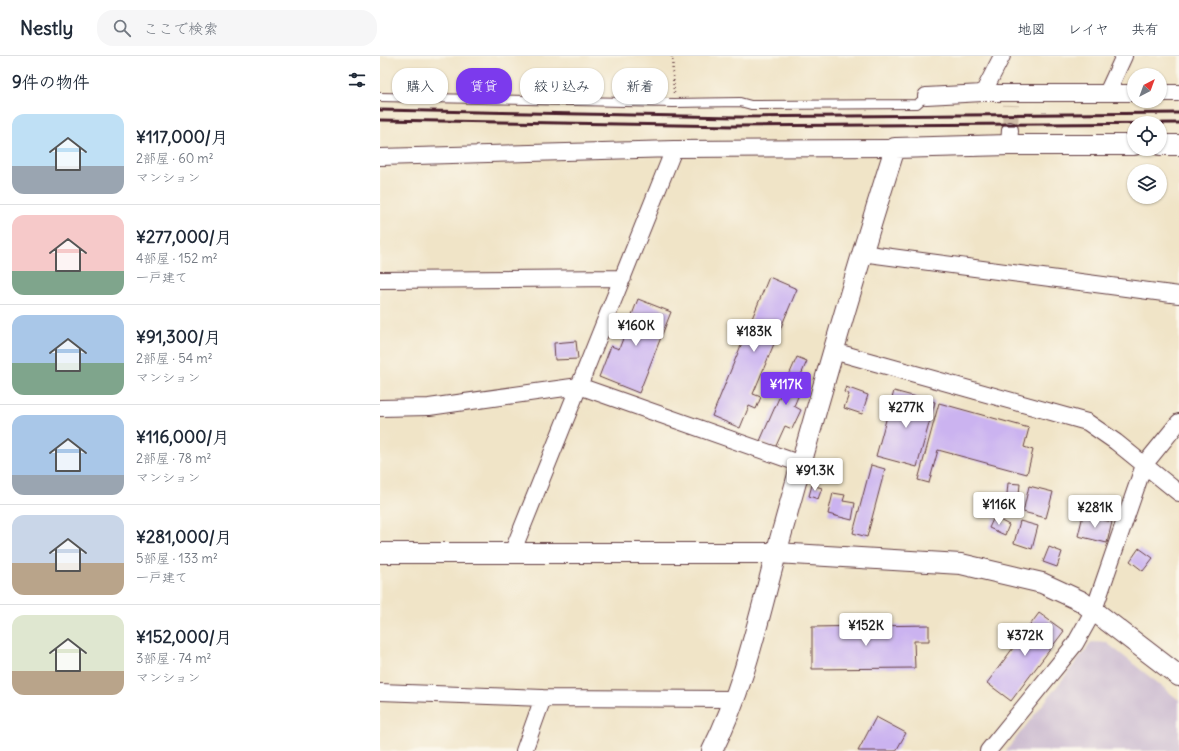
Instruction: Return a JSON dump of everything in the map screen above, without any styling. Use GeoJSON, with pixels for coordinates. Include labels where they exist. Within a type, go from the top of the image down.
{"type":"FeatureCollection","features":[{"type":"Feature","properties":{"kind":"street"},"geometry":{"type":"LineString","coordinates":[[983,93],[1002,56]]}},
{"type":"Feature","properties":{"kind":"street"},"geometry":{"type":"LineString","coordinates":[[1107,93],[1124,56]]}},
{"type":"Feature","properties":{"kind":"street"},"geometry":{"type":"LineString","coordinates":[[926,96],[983,93],[1011,99],[1127,93]]}},
{"type":"Feature","properties":{"kind":"street"},"geometry":{"type":"LineString","coordinates":[[1167,93],[1179,93]]}},
{"type":"Feature","properties":{"kind":"street"},"geometry":{"type":"LineString","coordinates":[[380,157],[674,149],[895,148],[1010,138],[1127,145]]}},
{"type":"Feature","properties":{"kind":"street"},"geometry":{"type":"LineString","coordinates":[[1167,145],[1179,145]]}},
{"type":"Feature","properties":{"kind":"street"},"geometry":{"type":"LineString","coordinates":[[712,751],[735,699],[746,666],[776,553],[861,253],[895,148]]}},
{"type":"Feature","properties":{"kind":"street"},"geometry":{"type":"LineString","coordinates":[[512,553],[674,149]]}},
{"type":"Feature","properties":{"kind":"street"},"geometry":{"type":"LineString","coordinates":[[861,253],[1179,295]]}},
{"type":"Feature","properties":{"kind":"street"},"geometry":{"type":"LineString","coordinates":[[380,280],[623,278]]}},
{"type":"Feature","properties":{"kind":"street"},"geometry":{"type":"LineString","coordinates":[[833,351],[1087,422],[1116,442],[1179,493]]}},
{"type":"Feature","properties":{"kind":"street"},"geometry":{"type":"LineString","coordinates":[[380,408],[429,407],[579,386],[801,464]]}},
{"type":"Feature","properties":{"kind":"street"},"geometry":{"type":"LineString","coordinates":[[988,751],[1076,644],[1094,610],[1144,465],[1179,422]]}},
{"type":"Feature","properties":{"kind":"street"},"geometry":{"type":"LineString","coordinates":[[380,553],[776,553],[961,564],[1042,583],[1081,600],[1179,676]]}},
{"type":"Feature","properties":{"kind":"street"},"geometry":{"type":"LineString","coordinates":[[380,692],[543,698],[735,699]]}},
{"type":"Feature","properties":{"kind":"street"},"geometry":{"type":"LineString","coordinates":[[524,751],[543,698]]}},
{"type":"Feature","properties":{"kind":"lane"},"geometry":{"type":"LineString","coordinates":[[380,97],[674,103],[740,102],[751,105],[917,104],[926,96]]}},
{"type":"Feature","properties":{"kind":"path"},"geometry":{"type":"LineString","coordinates":[[672,56],[674,103]]}},
{"type":"Feature","properties":{"kind":"shaded area"},"geometry":{"type":"Polygon","coordinates":[[[1092,642],[1107,643],[1179,700],[1179,751],[1006,751],[1092,642]]]}},
{"type":"Feature","properties":{"kind":"building"},"geometry":{"type":"Polygon","coordinates":[[[769,277],[797,289],[753,394],[761,397],[756,409],[749,406],[740,428],[712,416],[769,277]]]}},
{"type":"Feature","properties":{"kind":"building"},"geometry":{"type":"Polygon","coordinates":[[[638,299],[671,312],[639,393],[599,377],[611,346],[619,349],[638,299]]]}},
{"type":"Feature","properties":{"kind":"building"},"geometry":{"type":"Polygon","coordinates":[[[576,341],[578,359],[555,360],[554,343],[576,341]]]}},
{"type":"Feature","properties":{"kind":"building"},"geometry":{"type":"Polygon","coordinates":[[[797,357],[807,361],[801,375],[806,378],[794,406],[801,410],[792,429],[785,426],[775,448],[760,441],[797,357]]]}},
{"type":"Feature","properties":{"kind":"building"},"geometry":{"type":"Polygon","coordinates":[[[846,387],[868,395],[862,414],[844,408],[849,394],[844,392],[846,387]]]}},
{"type":"Feature","properties":{"kind":"building"},"geometry":{"type":"Polygon","coordinates":[[[894,391],[935,402],[917,467],[876,456],[894,391]]]}},
{"type":"Feature","properties":{"kind":"building"},"geometry":{"type":"Polygon","coordinates":[[[939,403],[1029,428],[1024,447],[1033,450],[1027,474],[938,450],[929,483],[918,480],[939,403]]]}},
{"type":"Feature","properties":{"kind":"building"},"geometry":{"type":"Polygon","coordinates":[[[871,465],[885,469],[867,537],[853,533],[871,465]]]}},
{"type":"Feature","properties":{"kind":"building"},"geometry":{"type":"Polygon","coordinates":[[[1008,483],[1020,484],[1018,505],[1006,505],[1008,483]]]}},
{"type":"Feature","properties":{"kind":"building"},"geometry":{"type":"Polygon","coordinates":[[[812,485],[822,488],[818,499],[809,496],[812,485]]]}},
{"type":"Feature","properties":{"kind":"building"},"geometry":{"type":"Polygon","coordinates":[[[1029,486],[1053,492],[1046,518],[1023,512],[1029,486]]]}},
{"type":"Feature","properties":{"kind":"building"},"geometry":{"type":"Polygon","coordinates":[[[833,493],[845,495],[843,501],[855,503],[852,520],[828,514],[833,493]]]}},
{"type":"Feature","properties":{"kind":"building"},"geometry":{"type":"Polygon","coordinates":[[[1083,515],[1112,522],[1107,543],[1078,536],[1083,515]]]}},
{"type":"Feature","properties":{"kind":"building"},"geometry":{"type":"Polygon","coordinates":[[[994,517],[1009,525],[1005,535],[989,528],[994,517]]]}},
{"type":"Feature","properties":{"kind":"building"},"geometry":{"type":"Polygon","coordinates":[[[1020,521],[1038,526],[1032,549],[1014,543],[1020,521]]]}},
{"type":"Feature","properties":{"kind":"building"},"geometry":{"type":"Polygon","coordinates":[[[1049,547],[1062,552],[1057,567],[1043,562],[1049,547]]]}},
{"type":"Feature","properties":{"kind":"building"},"geometry":{"type":"Polygon","coordinates":[[[1139,548],[1153,558],[1143,571],[1130,561],[1139,548]]]}},
{"type":"Feature","properties":{"kind":"building"},"geometry":{"type":"Polygon","coordinates":[[[1039,613],[1064,631],[1011,701],[987,683],[1039,613]]]}},
{"type":"Feature","properties":{"kind":"building"},"geometry":{"type":"Polygon","coordinates":[[[929,625],[929,641],[914,641],[915,668],[812,669],[812,627],[929,625]]]}},
{"type":"Feature","properties":{"kind":"building"},"geometry":{"type":"Polygon","coordinates":[[[876,717],[906,733],[896,751],[858,751],[876,717]]]}},
{"type":"Feature","properties":{"kind":"tunnel"},"geometry":{"type":"LineString","coordinates":[[1010,130],[1011,105]]}},
{"type":"Feature","properties":{"kind":"railway"},"geometry":{"type":"LineString","coordinates":[[380,110],[735,117],[1179,113]]}},
{"type":"Feature","properties":{"kind":"railway"},"geometry":{"type":"LineString","coordinates":[[380,120],[733,126],[1179,123]]}}]}
